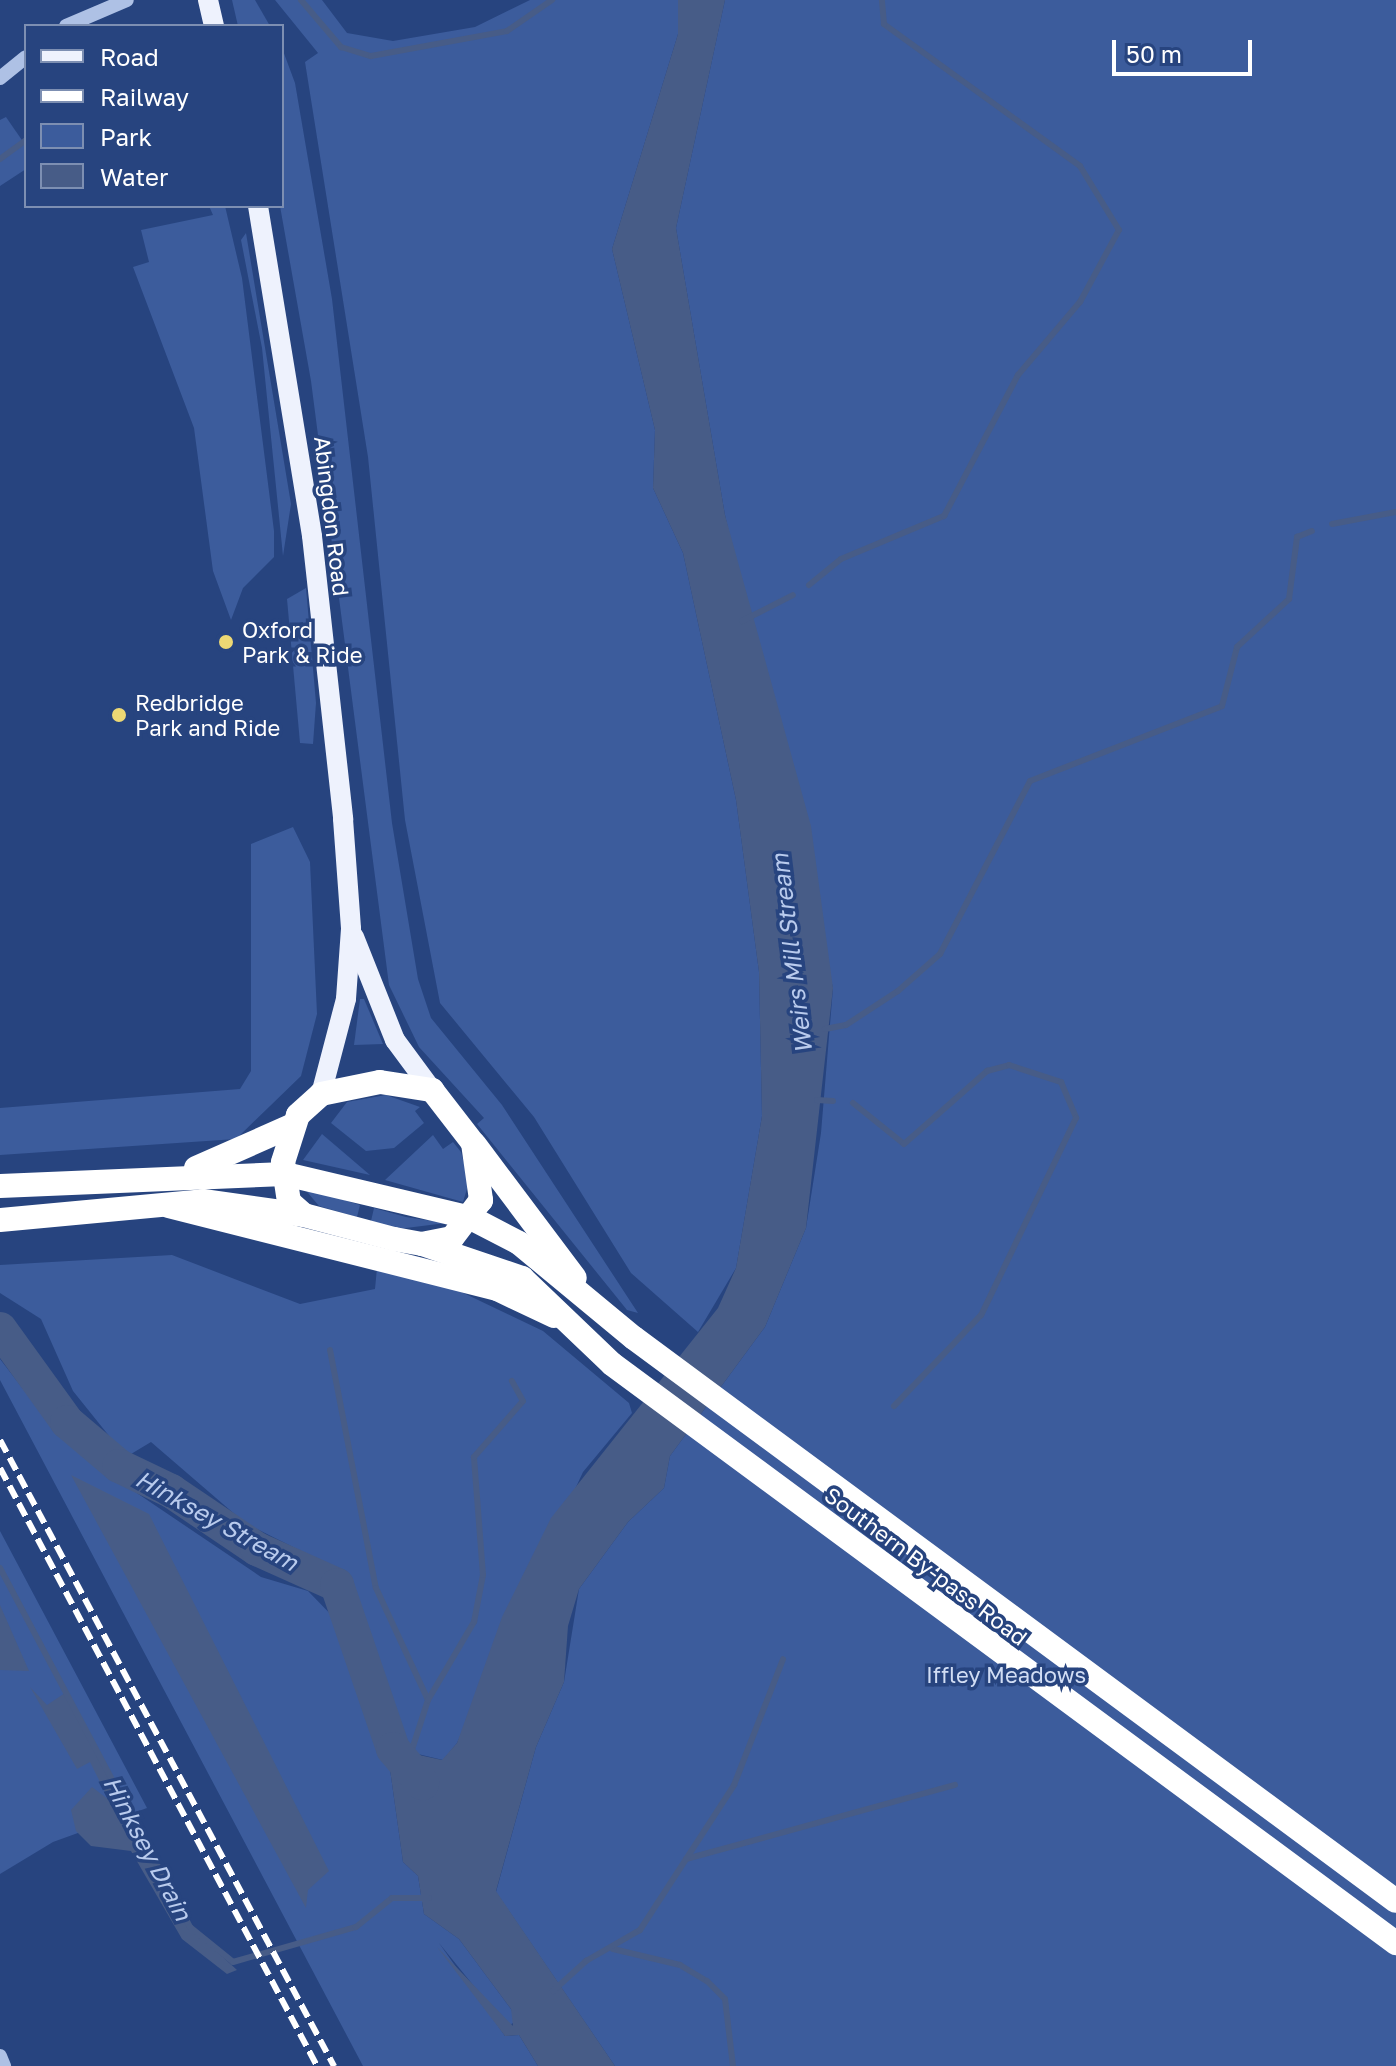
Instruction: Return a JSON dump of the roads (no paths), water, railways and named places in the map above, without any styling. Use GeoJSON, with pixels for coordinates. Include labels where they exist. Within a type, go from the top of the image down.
{"type":"FeatureCollection","features":[{"type":"Feature","properties":{"kind":"highway"},"geometry":{"type":"LineString","coordinates":[[336,1234],[289,1202],[285,1174],[289,1127],[321,1094],[380,1082],[434,1092]]}},
{"type":"Feature","properties":{"kind":"highway","name":"Southern By-pass Road"},"geometry":{"type":"LineString","coordinates":[[434,1092],[589,1298]]}},
{"type":"Feature","properties":{"kind":"highway","name":"Southern By-pass Road"},"geometry":{"type":"LineString","coordinates":[[178,1174],[289,1127]]}},
{"type":"Feature","properties":{"kind":"highway"},"geometry":{"type":"LineString","coordinates":[[422,1244],[452,1238],[471,1218],[483,1183],[469,1138]]}},
{"type":"Feature","properties":{"kind":"highway","name":"Southern By-pass Road"},"geometry":{"type":"LineString","coordinates":[[0,1186],[178,1174],[285,1174],[335,1181],[471,1218],[519,1243],[634,1338],[1396,1901]]}},
{"type":"Feature","properties":{"kind":"highway"},"geometry":{"type":"LineString","coordinates":[[0,1220],[228,1201],[304,1215]]}},
{"type":"Feature","properties":{"kind":"highway"},"geometry":{"type":"LineString","coordinates":[[169,1206],[336,1234],[382,1246],[497,1289],[562,1320]]}},
{"type":"Feature","properties":{"kind":"highway","name":"Southern By-pass Road"},"geometry":{"type":"LineString","coordinates":[[382,1246],[422,1244],[522,1278],[562,1320],[612,1364],[1396,1943]]}},
{"type":"Feature","properties":{"kind":"main road"},"geometry":{"type":"LineString","coordinates":[[208,0],[214,24]]}},
{"type":"Feature","properties":{"kind":"main road","name":"Abingdon Road"},"geometry":{"type":"LineString","coordinates":[[258,208],[312,536],[351,929],[343,1030],[321,1094]]}},
{"type":"Feature","properties":{"kind":"main road","name":"Abingdon Road"},"geometry":{"type":"LineString","coordinates":[[351,929],[395,1040],[434,1092]]}},
{"type":"Feature","properties":{"kind":"street"},"geometry":{"type":"LineString","coordinates":[[70,24],[117,2]]}},
{"type":"Feature","properties":{"kind":"street"},"geometry":{"type":"LineString","coordinates":[[0,78],[24,59]]}},
{"type":"Feature","properties":{"kind":"street"},"geometry":{"type":"LineString","coordinates":[[0,2056],[4,2066]]}},
{"type":"Feature","properties":{"kind":"water","name":"Weirs Mill Stream"},"geometry":{"type":"Polygon","coordinates":[[[678,0],[725,0],[676,228],[725,515],[811,826],[833,988],[806,1228],[765,1327],[670,1456],[664,1488],[628,1522],[579,1589],[568,1626],[564,1682],[536,1747],[496,1891],[615,2066],[538,2066],[519,2035],[505,2036],[437,1947],[513,2026],[511,2009],[459,1939],[424,1914],[418,1876],[403,1862],[387,1748],[442,1760],[457,1743],[502,1617],[551,1518],[718,1308],[736,1268],[762,1116],[759,972],[736,800],[683,553],[653,488],[655,430],[612,249],[678,34],[678,0]]]}},
{"type":"Feature","properties":{"kind":"water"},"geometry":{"type":"Polygon","coordinates":[[[71,1475],[149,1514],[329,1871],[308,1890],[306,1908],[71,1475]]]}},
{"type":"Feature","properties":{"kind":"water"},"geometry":{"type":"Polygon","coordinates":[[[0,1605],[29,1671],[0,1670],[0,1605]]]}},
{"type":"Feature","properties":{"kind":"water"},"geometry":{"type":"Polygon","coordinates":[[[30,1687],[47,1705],[65,1693],[190,1927],[237,1970],[227,1974],[182,1939],[131,1851],[91,1846],[76,1831],[71,1810],[92,1787],[109,1800],[90,1762],[77,1769],[30,1687]]]}},
{"type":"Feature","properties":{"kind":"waterway"},"geometry":{"type":"LineString","coordinates":[[301,0],[341,47],[371,56],[507,31],[552,0]]}},
{"type":"Feature","properties":{"kind":"waterway"},"geometry":{"type":"LineString","coordinates":[[809,585],[841,559],[944,516],[1018,375],[1080,302],[1119,230],[1080,166],[884,24],[882,0]]}},
{"type":"Feature","properties":{"kind":"waterway"},"geometry":{"type":"LineString","coordinates":[[0,159],[24,141]]}},
{"type":"Feature","properties":{"kind":"waterway"},"geometry":{"type":"LineString","coordinates":[[1332,524],[1396,512]]}},
{"type":"Feature","properties":{"kind":"waterway","name":"Weirs Mill Stream"},"geometry":{"type":"LineString","coordinates":[[825,1029],[846,1025],[898,991],[940,954],[1030,781],[1222,706],[1237,647],[1289,599],[1297,537],[1312,531]]}},
{"type":"Feature","properties":{"kind":"waterway"},"geometry":{"type":"LineString","coordinates":[[742,621],[793,595]]}},
{"type":"Feature","properties":{"kind":"waterway"},"geometry":{"type":"LineString","coordinates":[[853,1103],[904,1144],[987,1071],[1009,1065],[1061,1082],[1076,1118],[981,1315],[894,1406]]}},
{"type":"Feature","properties":{"kind":"waterway"},"geometry":{"type":"LineString","coordinates":[[817,1100],[833,1101]]}},
{"type":"Feature","properties":{"kind":"waterway","name":"Hinksey Stream"},"geometry":{"type":"LineString","coordinates":[[0,1329],[67,1422],[119,1466],[171,1491],[257,1549],[337,1585],[393,1749],[422,1783]]}},
{"type":"Feature","properties":{"kind":"waterway"},"geometry":{"type":"LineString","coordinates":[[330,1350],[376,1588],[428,1700],[409,1759]]}},
{"type":"Feature","properties":{"kind":"waterway"},"geometry":{"type":"LineString","coordinates":[[428,1700],[474,1622],[483,1575],[474,1457],[523,1401],[512,1381]]}},
{"type":"Feature","properties":{"kind":"waterway","name":"Hinksey Drain"},"geometry":{"type":"LineString","coordinates":[[0,1568],[190,1927],[233,1962],[356,1927],[392,1898],[429,1898]]}},
{"type":"Feature","properties":{"kind":"waterway"},"geometry":{"type":"LineString","coordinates":[[553,1991],[586,1961],[640,1930],[734,1785],[783,1659]]}},
{"type":"Feature","properties":{"kind":"waterway"},"geometry":{"type":"LineString","coordinates":[[686,1859],[955,1785]]}},
{"type":"Feature","properties":{"kind":"waterway"},"geometry":{"type":"LineString","coordinates":[[613,1949],[680,1965],[707,1981],[725,1999],[733,2066]]}},
{"type":"Feature","properties":{"kind":"railway"},"geometry":{"type":"LineString","coordinates":[[0,1440],[334,2066]]}},
{"type":"Feature","properties":{"kind":"railway"},"geometry":{"type":"LineString","coordinates":[[0,1468],[317,2066]]}},
{"type":"Feature","properties":{"kind":"place","name":"Oxford Park & Ride"},"geometry":{"type":"Point","coordinates":[226,642]}},
{"type":"Feature","properties":{"kind":"place","name":"Redbridge Park and Ride"},"geometry":{"type":"Point","coordinates":[119,715]}},
{"type":"Feature","properties":{"kind":"park label","name":"Iffley Meadows"},"geometry":{"type":"Point","coordinates":[1006,1675]}}]}
